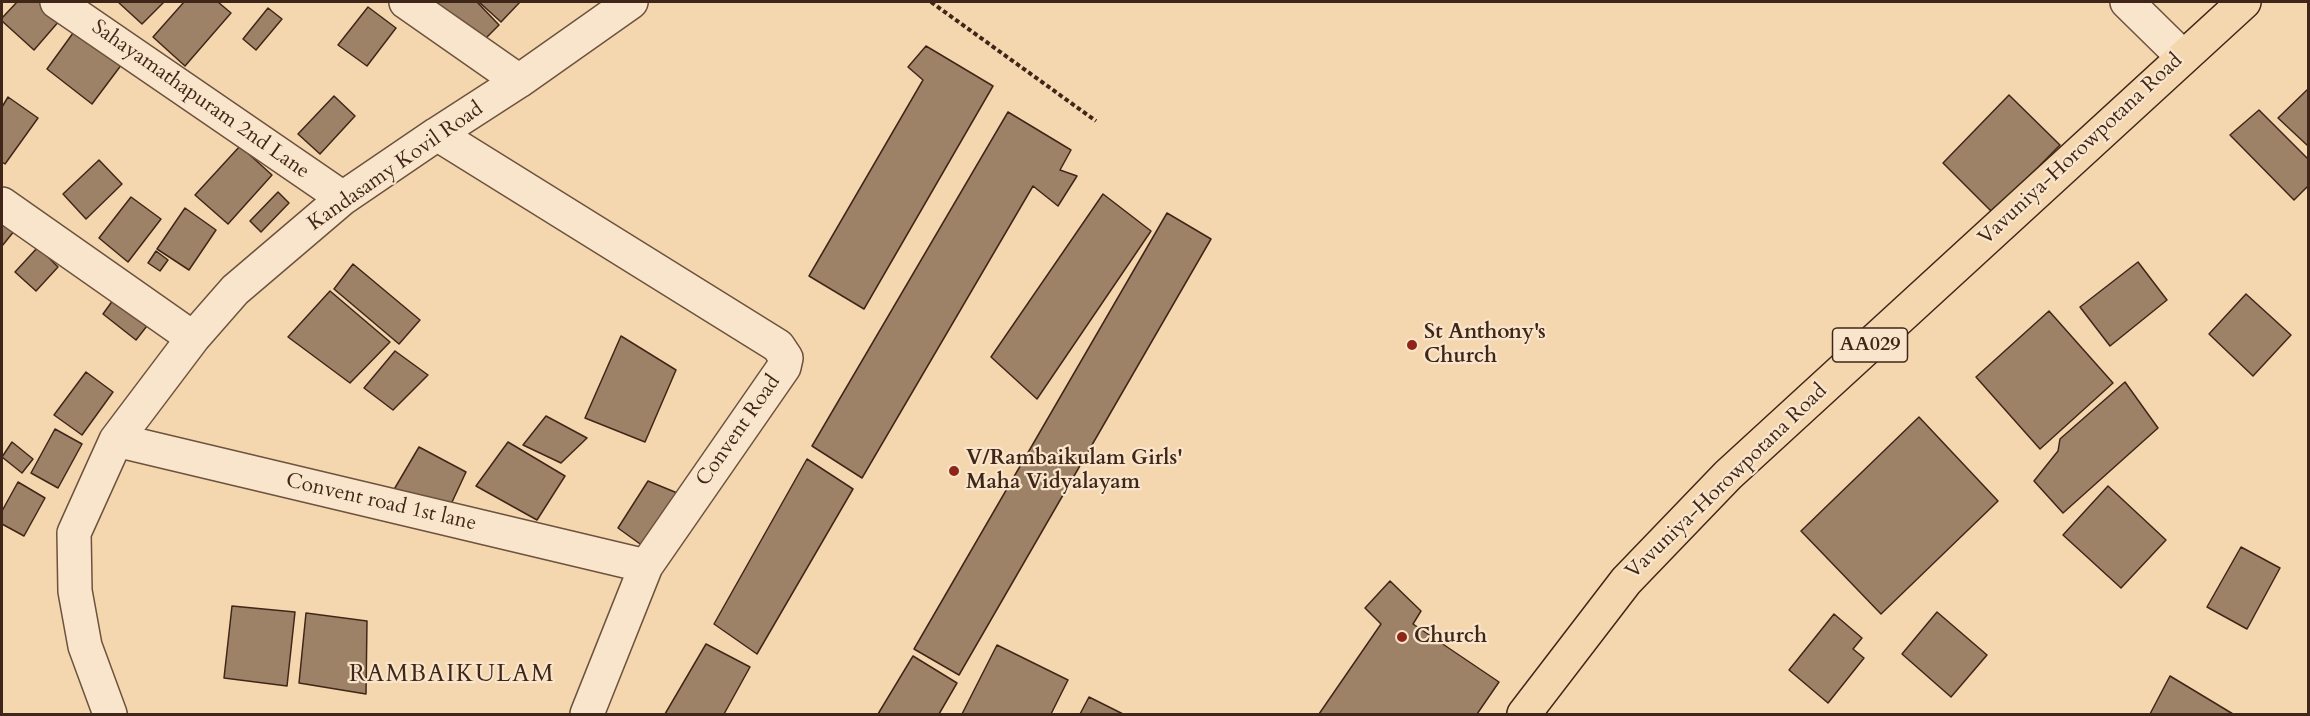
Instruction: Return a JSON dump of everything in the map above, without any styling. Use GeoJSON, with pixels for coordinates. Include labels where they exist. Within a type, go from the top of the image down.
{"type":"FeatureCollection","features":[{"type":"Feature","properties":{"kind":"highway","name":"Vavuniya-Horowpotana Road"},"geometry":{"type":"LineString","coordinates":[[1524,714],[1626,581],[1728,475],[2182,56],[2244,2]]}},
{"type":"Feature","properties":{"kind":"street","name":"Sahayamathapuram 2nd Lane"},"geometry":{"type":"LineString","coordinates":[[57,2],[343,198]]}},
{"type":"Feature","properties":{"kind":"street"},"geometry":{"type":"LineString","coordinates":[[406,2],[519,81]]}},
{"type":"Feature","properties":{"kind":"street","name":"Kandasamy Kovil Road"},"geometry":{"type":"LineString","coordinates":[[110,714],[85,646],[75,591],[74,533],[116,440],[193,338],[236,290],[343,198],[519,81],[630,2]]}},
{"type":"Feature","properties":{"kind":"street"},"geometry":{"type":"LineString","coordinates":[[2127,2],[2182,56]]}},
{"type":"Feature","properties":{"kind":"street","name":"Convent Road"},"geometry":{"type":"LineString","coordinates":[[437,134],[778,346],[786,358],[784,367],[646,566],[587,714]]}},
{"type":"Feature","properties":{"kind":"street"},"geometry":{"type":"LineString","coordinates":[[2,204],[193,338]]}},
{"type":"Feature","properties":{"kind":"street","name":"Convent road 1st lane"},"geometry":{"type":"LineString","coordinates":[[116,440],[646,566]]}},
{"type":"Feature","properties":{"kind":"path"},"geometry":{"type":"LineString","coordinates":[[931,2],[1096,121]]}},
{"type":"Feature","properties":{"kind":"building"},"geometry":{"type":"Polygon","coordinates":[[[17,2],[40,2],[60,20],[34,50],[2,21],[2,18],[17,2]]]}},
{"type":"Feature","properties":{"kind":"building"},"geometry":{"type":"Polygon","coordinates":[[[118,2],[164,2],[142,24],[118,2]]]}},
{"type":"Feature","properties":{"kind":"building"},"geometry":{"type":"Polygon","coordinates":[[[184,2],[218,2],[231,13],[185,66],[153,37],[184,2]]]}},
{"type":"Feature","properties":{"kind":"building"},"geometry":{"type":"Polygon","coordinates":[[[436,2],[477,2],[499,25],[479,45],[436,2]]]}},
{"type":"Feature","properties":{"kind":"building"},"geometry":{"type":"Polygon","coordinates":[[[479,2],[520,2],[501,22],[479,2]]]}},
{"type":"Feature","properties":{"kind":"building"},"geometry":{"type":"Polygon","coordinates":[[[368,7],[396,28],[367,66],[338,45],[368,7]]]}},
{"type":"Feature","properties":{"kind":"building"},"geometry":{"type":"Polygon","coordinates":[[[268,8],[282,19],[256,50],[243,39],[268,8]]]}},
{"type":"Feature","properties":{"kind":"building"},"geometry":{"type":"Polygon","coordinates":[[[76,29],[122,64],[92,104],[47,69],[76,29]]]}},
{"type":"Feature","properties":{"kind":"building"},"geometry":{"type":"Polygon","coordinates":[[[926,46],[993,86],[864,309],[809,276],[923,80],[908,67],[926,46]]]}},
{"type":"Feature","properties":{"kind":"building"},"geometry":{"type":"Polygon","coordinates":[[[2308,89],[2308,146],[2278,118],[2308,89]]]}},
{"type":"Feature","properties":{"kind":"building"},"geometry":{"type":"Polygon","coordinates":[[[2009,95],[2060,145],[1993,213],[1943,163],[2009,95]]]}},
{"type":"Feature","properties":{"kind":"building"},"geometry":{"type":"Polygon","coordinates":[[[334,96],[355,116],[320,154],[298,134],[334,96]]]}},
{"type":"Feature","properties":{"kind":"building"},"geometry":{"type":"Polygon","coordinates":[[[8,97],[38,118],[5,164],[2,162],[2,107],[8,97]]]}},
{"type":"Feature","properties":{"kind":"building"},"geometry":{"type":"Polygon","coordinates":[[[2259,110],[2308,159],[2308,186],[2294,200],[2230,135],[2259,110]]]}},
{"type":"Feature","properties":{"kind":"building"},"geometry":{"type":"Polygon","coordinates":[[[1008,112],[1071,150],[1060,170],[1077,176],[1058,206],[1033,186],[862,478],[812,446],[1008,112]]]}},
{"type":"Feature","properties":{"kind":"building"},"geometry":{"type":"Polygon","coordinates":[[[240,146],[272,175],[228,224],[195,195],[240,146]]]}},
{"type":"Feature","properties":{"kind":"building"},"geometry":{"type":"Polygon","coordinates":[[[99,160],[122,184],[86,219],[63,194],[99,160]]]}},
{"type":"Feature","properties":{"kind":"building"},"geometry":{"type":"Polygon","coordinates":[[[278,192],[289,203],[261,232],[250,221],[278,192]]]}},
{"type":"Feature","properties":{"kind":"building"},"geometry":{"type":"Polygon","coordinates":[[[1103,194],[1151,231],[1037,399],[991,357],[1103,194]]]}},
{"type":"Feature","properties":{"kind":"building"},"geometry":{"type":"Polygon","coordinates":[[[131,197],[161,219],[128,262],[99,238],[131,197]]]}},
{"type":"Feature","properties":{"kind":"building"},"geometry":{"type":"Polygon","coordinates":[[[185,208],[216,230],[189,270],[157,249],[185,208]]]}},
{"type":"Feature","properties":{"kind":"building"},"geometry":{"type":"Polygon","coordinates":[[[1167,213],[1211,239],[959,675],[914,649],[1167,213]]]}},
{"type":"Feature","properties":{"kind":"building"},"geometry":{"type":"Polygon","coordinates":[[[2,219],[15,230],[2,246],[2,219]]]}},
{"type":"Feature","properties":{"kind":"building"},"geometry":{"type":"Polygon","coordinates":[[[38,247],[58,267],[36,291],[15,272],[38,247]]]}},
{"type":"Feature","properties":{"kind":"building"},"geometry":{"type":"Polygon","coordinates":[[[156,251],[168,260],[160,271],[148,263],[156,251]]]}},
{"type":"Feature","properties":{"kind":"building"},"geometry":{"type":"Polygon","coordinates":[[[2138,262],[2167,300],[2110,346],[2080,307],[2138,262]]]}},
{"type":"Feature","properties":{"kind":"building"},"geometry":{"type":"Polygon","coordinates":[[[353,264],[420,320],[399,344],[334,289],[353,264]]]}},
{"type":"Feature","properties":{"kind":"building"},"geometry":{"type":"Polygon","coordinates":[[[330,291],[390,342],[350,383],[288,337],[330,291]]]}},
{"type":"Feature","properties":{"kind":"building"},"geometry":{"type":"Polygon","coordinates":[[[2246,294],[2291,335],[2253,376],[2209,334],[2246,294]]]}},
{"type":"Feature","properties":{"kind":"building"},"geometry":{"type":"Polygon","coordinates":[[[116,296],[150,322],[136,340],[103,314],[116,296]]]}},
{"type":"Feature","properties":{"kind":"building"},"geometry":{"type":"Polygon","coordinates":[[[2049,311],[2113,383],[2040,449],[1976,377],[2049,311]]]}},
{"type":"Feature","properties":{"kind":"building"},"geometry":{"type":"Polygon","coordinates":[[[621,336],[676,370],[645,442],[585,418],[621,336]]]}},
{"type":"Feature","properties":{"kind":"building"},"geometry":{"type":"Polygon","coordinates":[[[395,351],[428,375],[393,410],[364,388],[395,351]]]}},
{"type":"Feature","properties":{"kind":"building"},"geometry":{"type":"Polygon","coordinates":[[[86,372],[113,392],[82,435],[54,415],[86,372]]]}},
{"type":"Feature","properties":{"kind":"building"},"geometry":{"type":"Polygon","coordinates":[[[2125,382],[2158,428],[2063,513],[2034,481],[2058,451],[2060,439],[2125,382]]]}},
{"type":"Feature","properties":{"kind":"building"},"geometry":{"type":"Polygon","coordinates":[[[546,416],[587,438],[561,463],[523,445],[546,416]]]}},
{"type":"Feature","properties":{"kind":"building"},"geometry":{"type":"Polygon","coordinates":[[[1919,417],[1998,501],[1881,614],[1801,531],[1919,417]]]}},
{"type":"Feature","properties":{"kind":"building"},"geometry":{"type":"Polygon","coordinates":[[[55,429],[82,444],[58,488],[31,473],[55,429]]]}},
{"type":"Feature","properties":{"kind":"building"},"geometry":{"type":"Polygon","coordinates":[[[12,442],[33,459],[22,473],[2,457],[12,442]]]}},
{"type":"Feature","properties":{"kind":"building"},"geometry":{"type":"Polygon","coordinates":[[[508,442],[565,476],[537,520],[476,486],[508,442]]]}},
{"type":"Feature","properties":{"kind":"building"},"geometry":{"type":"Polygon","coordinates":[[[419,447],[466,472],[446,515],[389,498],[419,447]]]}},
{"type":"Feature","properties":{"kind":"building"},"geometry":{"type":"Polygon","coordinates":[[[807,459],[853,489],[757,654],[714,624],[807,459]]]}},
{"type":"Feature","properties":{"kind":"building"},"geometry":{"type":"Polygon","coordinates":[[[648,481],[687,497],[654,554],[618,528],[648,481]]]}},
{"type":"Feature","properties":{"kind":"building"},"geometry":{"type":"Polygon","coordinates":[[[18,482],[45,498],[24,536],[2,524],[2,511],[18,482]]]}},
{"type":"Feature","properties":{"kind":"building"},"geometry":{"type":"Polygon","coordinates":[[[2108,486],[2166,540],[2121,588],[2063,535],[2108,486]]]}},
{"type":"Feature","properties":{"kind":"building"},"geometry":{"type":"Polygon","coordinates":[[[2241,547],[2280,568],[2247,629],[2207,607],[2241,547]]]}},
{"type":"Feature","properties":{"kind":"building","name":"Church"},"geometry":{"type":"Polygon","coordinates":[[[1390,581],[1421,611],[1413,624],[1499,682],[1477,714],[1319,714],[1381,624],[1365,608],[1390,581]]]}},
{"type":"Feature","properties":{"kind":"building"},"geometry":{"type":"Polygon","coordinates":[[[232,606],[295,612],[287,686],[224,678],[232,606]]]}},
{"type":"Feature","properties":{"kind":"building"},"geometry":{"type":"Polygon","coordinates":[[[1937,612],[1987,655],[1951,697],[1902,654],[1937,612]]]}},
{"type":"Feature","properties":{"kind":"building"},"geometry":{"type":"Polygon","coordinates":[[[306,613],[367,621],[366,694],[299,683],[306,613]]]}},
{"type":"Feature","properties":{"kind":"building"},"geometry":{"type":"Polygon","coordinates":[[[1834,614],[1862,638],[1853,649],[1864,658],[1828,703],[1789,670],[1834,614]]]}},
{"type":"Feature","properties":{"kind":"building"},"geometry":{"type":"Polygon","coordinates":[[[706,644],[750,667],[724,714],[665,714],[706,644]]]}},
{"type":"Feature","properties":{"kind":"building"},"geometry":{"type":"Polygon","coordinates":[[[997,645],[1068,680],[1051,714],[962,714],[997,645]]]}},
{"type":"Feature","properties":{"kind":"building"},"geometry":{"type":"Polygon","coordinates":[[[913,656],[957,683],[939,714],[878,714],[913,656]]]}},
{"type":"Feature","properties":{"kind":"building"},"geometry":{"type":"Polygon","coordinates":[[[2170,676],[2233,714],[2150,714],[2170,676]]]}},
{"type":"Feature","properties":{"kind":"building"},"geometry":{"type":"Polygon","coordinates":[[[1089,697],[1123,714],[1080,714],[1089,697]]]}},
{"type":"Feature","properties":{"kind":"place","name":"St Anthony's Church"},"geometry":{"type":"Point","coordinates":[1412,345]}},
{"type":"Feature","properties":{"kind":"place","name":"V/Rambaikulam Girls' Maha Vidyalayam"},"geometry":{"type":"Point","coordinates":[954,471]}},
{"type":"Feature","properties":{"kind":"place","name":"Church"},"geometry":{"type":"Point","coordinates":[1402,637]}},
{"type":"Feature","properties":{"kind":"district","name":"RAMBAIKULAM"},"geometry":{"type":"Point","coordinates":[452,675]}}]}
